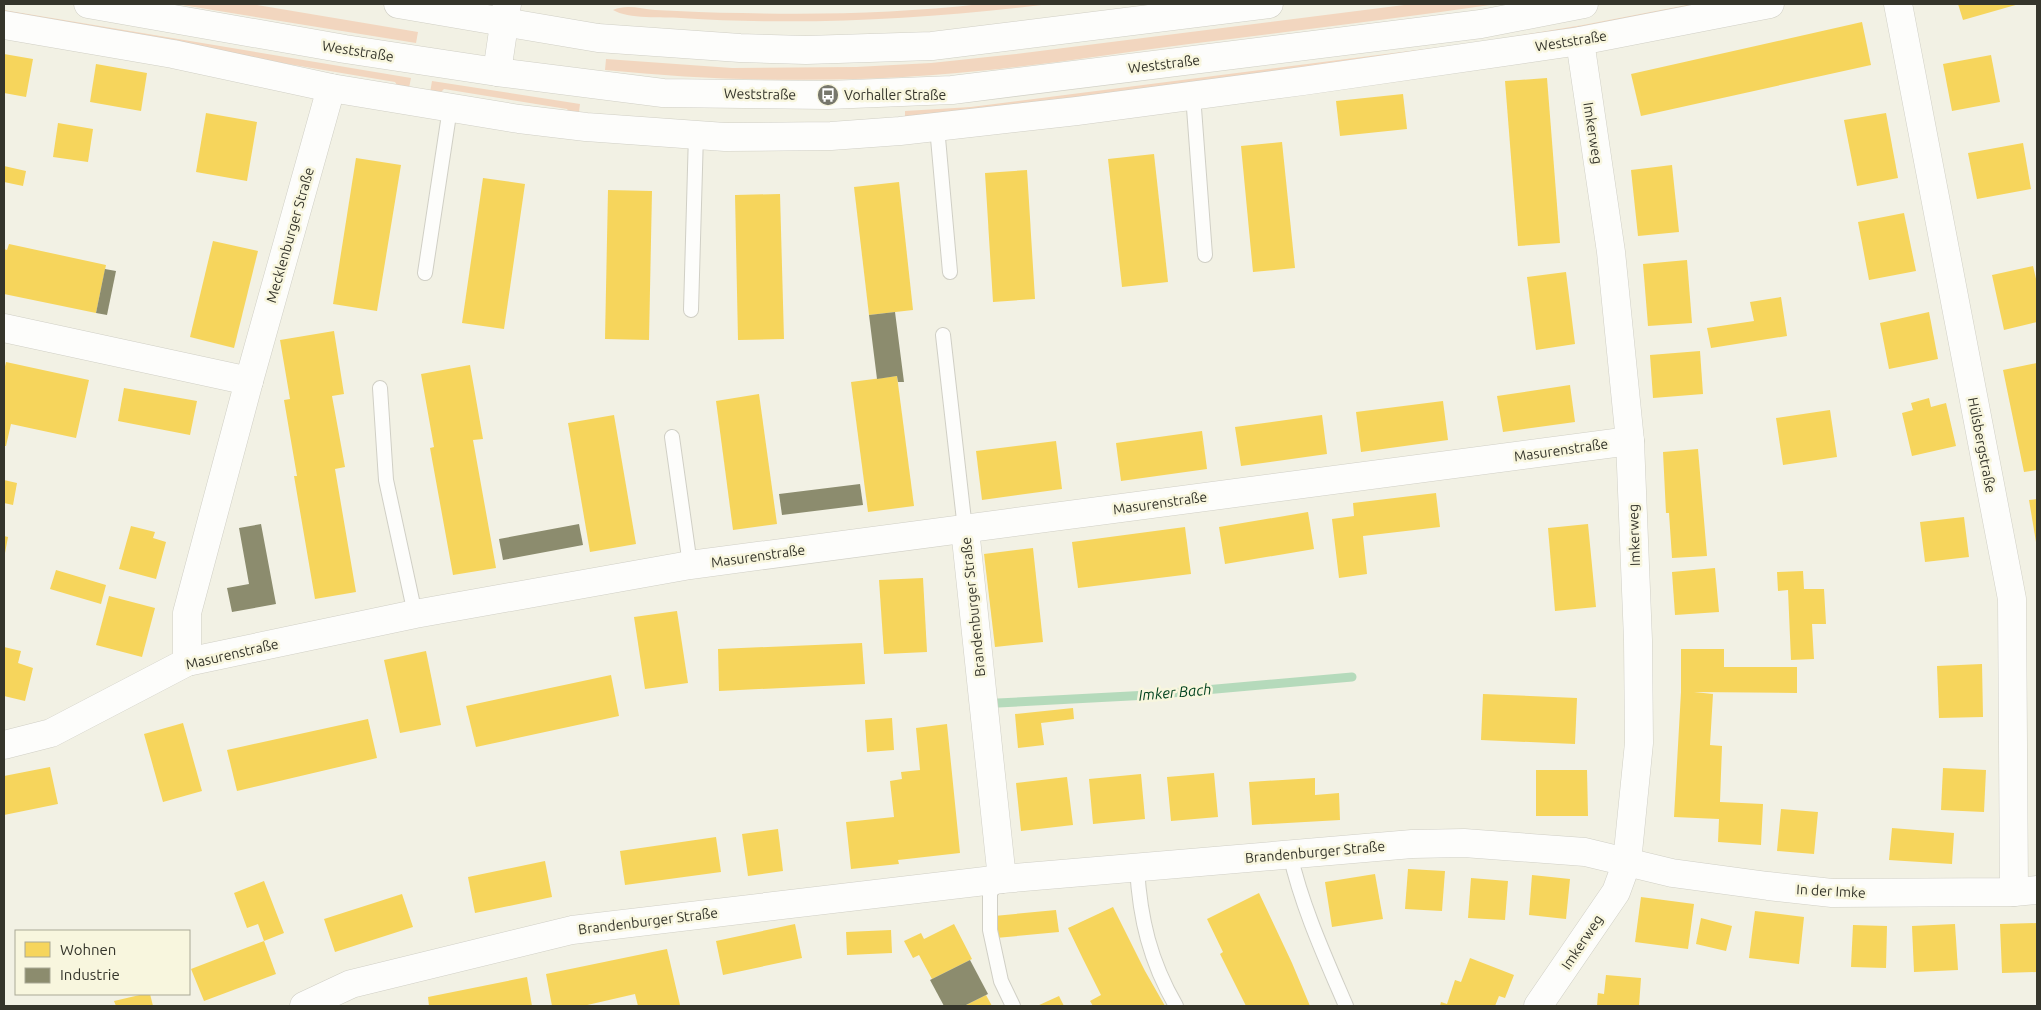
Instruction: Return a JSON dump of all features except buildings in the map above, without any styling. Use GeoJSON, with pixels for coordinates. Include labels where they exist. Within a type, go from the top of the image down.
{"type":"FeatureCollection","features":[{"type":"Feature","properties":{"kind":"street","name":"Weststraße"},"geometry":{"type":"LineString","coordinates":[[88,4],[345,49],[496,72],[664,93],[828,95],[952,90],[1481,24],[1584,4]]}},
{"type":"Feature","properties":{"kind":"street"},"geometry":{"type":"LineString","coordinates":[[398,4],[506,13],[598,38],[740,48],[806,50],[932,46],[1268,4]]}},
{"type":"Feature","properties":{"kind":"street","name":"Weststraße"},"geometry":{"type":"LineString","coordinates":[[4,25],[173,54],[331,88],[519,119],[586,127],[725,136],[832,136],[937,127],[1192,95],[1580,41],[1770,4]]}},
{"type":"Feature","properties":{"kind":"street","name":"Hülsbergstraße"},"geometry":{"type":"LineString","coordinates":[[1898,4],[2012,600],[2026,891]]}},
{"type":"Feature","properties":{"kind":"street"},"geometry":{"type":"LineString","coordinates":[[496,72],[506,13]]}},
{"type":"Feature","properties":{"kind":"street","name":"Imkerweg"},"geometry":{"type":"LineString","coordinates":[[1538,1006],[1616,892],[1627,862],[1639,743],[1638,640],[1630,441],[1611,252],[1580,41]]}},
{"type":"Feature","properties":{"kind":"street","name":"Mecklenburger Straße"},"geometry":{"type":"LineString","coordinates":[[187,662],[187,613],[249,381],[331,88]]}},
{"type":"Feature","properties":{"kind":"street"},"geometry":{"type":"LineString","coordinates":[[4,328],[249,381]]}},
{"type":"Feature","properties":{"kind":"street","name":"Masurenstraße"},"geometry":{"type":"LineString","coordinates":[[4,744],[51,733],[187,662],[415,614],[690,566],[1630,441]]}},
{"type":"Feature","properties":{"kind":"street","name":"Brandenburger Straße"},"geometry":{"type":"LineString","coordinates":[[965,529],[1002,879]]}},
{"type":"Feature","properties":{"kind":"street","name":"Brandenburger Straße"},"geometry":{"type":"LineString","coordinates":[[304,1006],[351,984],[572,930],[1002,879],[1412,844],[1464,843],[1585,852],[1627,862]]}},
{"type":"Feature","properties":{"kind":"street","name":"In der Imke"},"geometry":{"type":"LineString","coordinates":[[1627,862],[1672,873],[1832,893],[2026,891]]}},
{"type":"Feature","properties":{"kind":"lane"},"geometry":{"type":"LineString","coordinates":[[1192,95],[1205,255]]}},
{"type":"Feature","properties":{"kind":"lane"},"geometry":{"type":"LineString","coordinates":[[425,273],[450,108]]}},
{"type":"Feature","properties":{"kind":"lane"},"geometry":{"type":"LineString","coordinates":[[937,127],[950,272]]}},
{"type":"Feature","properties":{"kind":"lane"},"geometry":{"type":"LineString","coordinates":[[691,310],[696,134]]}},
{"type":"Feature","properties":{"kind":"lane","name":"Brandenburger Straße"},"geometry":{"type":"LineString","coordinates":[[943,335],[965,529]]}},
{"type":"Feature","properties":{"kind":"lane"},"geometry":{"type":"LineString","coordinates":[[380,388],[386,480],[415,614]]}},
{"type":"Feature","properties":{"kind":"lane"},"geometry":{"type":"LineString","coordinates":[[672,437],[690,566]]}},
{"type":"Feature","properties":{"kind":"lane"},"geometry":{"type":"LineString","coordinates":[[1290,854],[1295,876],[1309,916],[1346,1006]]}},
{"type":"Feature","properties":{"kind":"lane"},"geometry":{"type":"LineString","coordinates":[[1137,868],[1139,900],[1147,942],[1162,983],[1176,1006]]}},
{"type":"Feature","properties":{"kind":"lane"},"geometry":{"type":"LineString","coordinates":[[1002,879],[990,892],[990,930],[1001,980],[1013,1006]]}},
{"type":"Feature","properties":{"kind":"shaded area"},"geometry":{"type":"Polygon","coordinates":[[[176,4],[251,4],[418,32],[416,43],[176,4]]]}},
{"type":"Feature","properties":{"kind":"shaded area"},"geometry":{"type":"Polygon","coordinates":[[[981,4],[1050,4],[958,14],[820,21],[646,17],[627,15],[613,10],[629,7],[655,10],[772,14],[892,11],[981,4]]]}},
{"type":"Feature","properties":{"kind":"shaded area"},"geometry":{"type":"Polygon","coordinates":[[[1412,4],[1497,4],[1029,65],[933,75],[892,78],[769,80],[687,77],[605,70],[606,59],[732,68],[856,67],[931,63],[1412,4]]]}},
{"type":"Feature","properties":{"kind":"shaded area"},"geometry":{"type":"Polygon","coordinates":[[[1692,4],[1720,4],[1584,32],[1037,105],[905,117],[905,111],[971,107],[1480,42],[1692,4]]]}},
{"type":"Feature","properties":{"kind":"shaded area"},"geometry":{"type":"Polygon","coordinates":[[[4,10],[411,78],[408,93],[402,93],[395,82],[4,16],[4,10]]]}},
{"type":"Feature","properties":{"kind":"shaded area"},"geometry":{"type":"Polygon","coordinates":[[[432,81],[580,104],[578,120],[574,119],[567,109],[444,89],[436,97],[429,99],[432,81]]]}},
{"type":"Feature","properties":{"kind":"waterway","name":"Imker Bach"},"geometry":{"type":"LineString","coordinates":[[998,703],[1149,695],[1352,677]]}},
{"type":"Feature","properties":{"kind":"place","name":"Vorhaller Straße"},"geometry":{"type":"Point","coordinates":[828,95]}}]}
